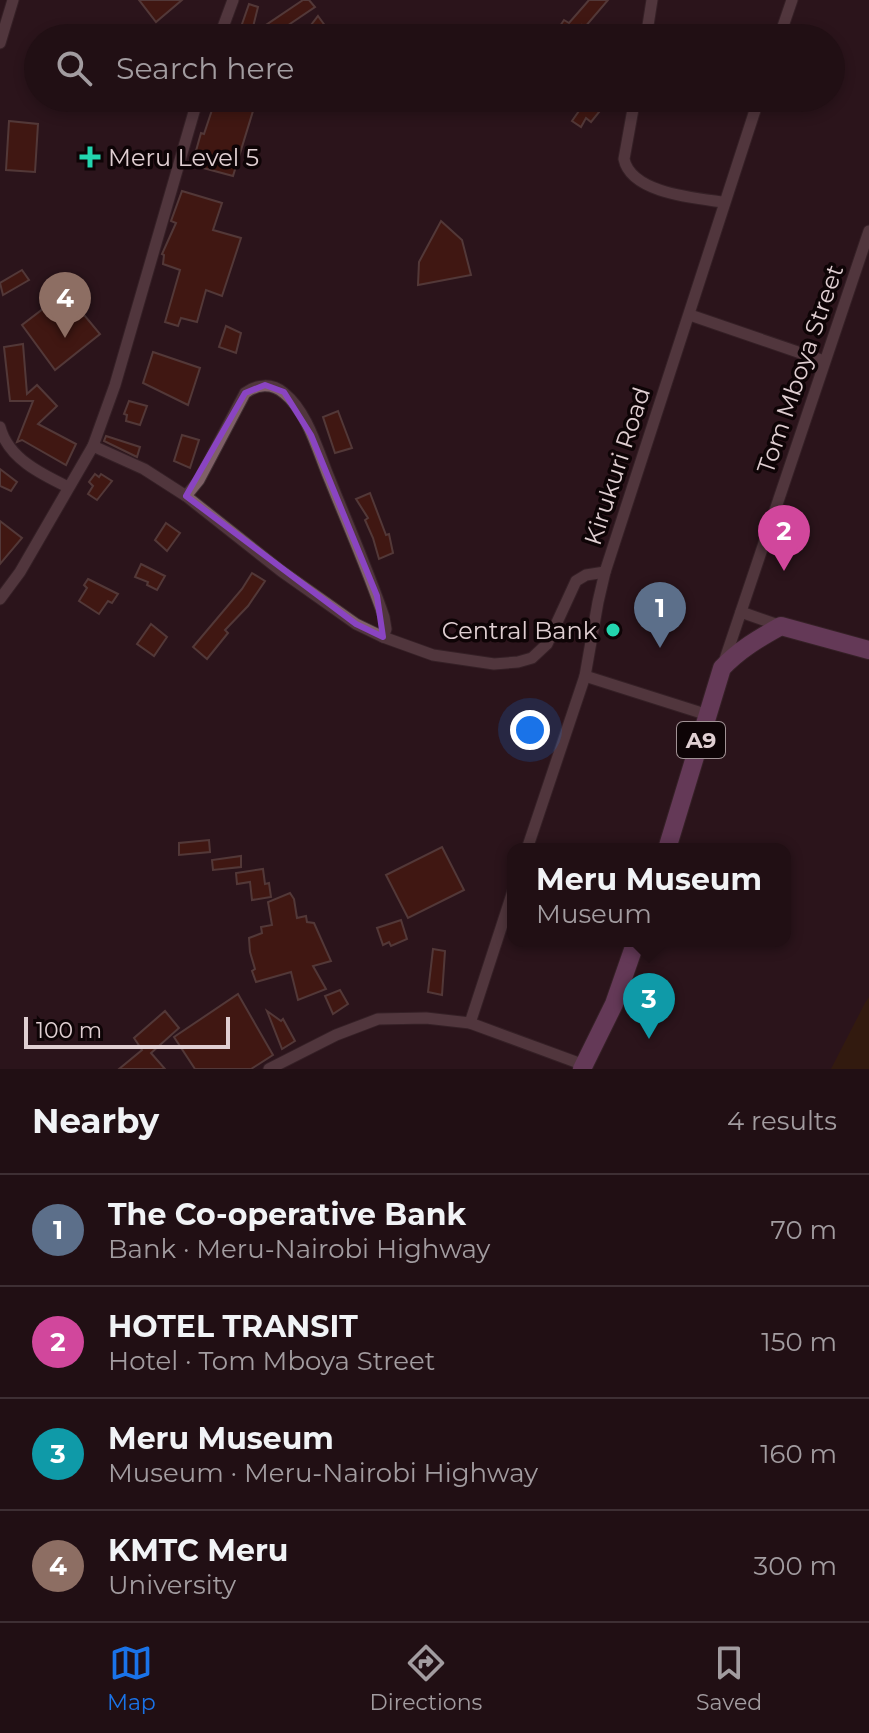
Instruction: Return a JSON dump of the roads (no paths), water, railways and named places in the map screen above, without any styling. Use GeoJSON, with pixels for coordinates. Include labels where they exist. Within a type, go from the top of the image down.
{"type":"FeatureCollection","features":[{"type":"Feature","properties":{"kind":"highway"},"geometry":{"type":"LineString","coordinates":[[722,668],[751,643],[781,626],[869,650]]}},
{"type":"Feature","properties":{"kind":"highway","name":"A9"},"geometry":{"type":"LineString","coordinates":[[669,843],[722,668]]}},
{"type":"Feature","properties":{"kind":"highway"},"geometry":{"type":"LineString","coordinates":[[583,1067],[614,1004],[634,947]]}},
{"type":"Feature","properties":{"kind":"street"},"geometry":{"type":"LineString","coordinates":[[0,43],[13,0]]}},
{"type":"Feature","properties":{"kind":"street"},"geometry":{"type":"LineString","coordinates":[[224,24],[233,0]]}},
{"type":"Feature","properties":{"kind":"street"},"geometry":{"type":"LineString","coordinates":[[648,24],[652,0]]}},
{"type":"Feature","properties":{"kind":"street"},"geometry":{"type":"LineString","coordinates":[[784,24],[792,0]]}},
{"type":"Feature","properties":{"kind":"street"},"geometry":{"type":"LineString","coordinates":[[0,599],[20,572],[93,446],[115,385],[194,112]]}},
{"type":"Feature","properties":{"kind":"street"},"geometry":{"type":"LineString","coordinates":[[632,112],[624,159],[633,179],[697,199],[723,202]]}},
{"type":"Feature","properties":{"kind":"street","name":"Kirukuri Road"},"geometry":{"type":"LineString","coordinates":[[529,843],[585,676],[605,572],[754,112]]}},
{"type":"Feature","properties":{"kind":"street","name":"Tom Mboya Street"},"geometry":{"type":"LineString","coordinates":[[722,668],[869,231]]}},
{"type":"Feature","properties":{"kind":"street"},"geometry":{"type":"LineString","coordinates":[[690,315],[824,361]]}},
{"type":"Feature","properties":{"kind":"street"},"geometry":{"type":"LineString","coordinates":[[186,496],[199,480],[245,393],[254,386],[265,385],[284,392],[311,435],[358,547],[384,617],[386,629],[383,637]]}},
{"type":"Feature","properties":{"kind":"street"},"geometry":{"type":"LineString","coordinates":[[0,427],[2,437],[22,461],[68,487]]}},
{"type":"Feature","properties":{"kind":"street"},"geometry":{"type":"LineString","coordinates":[[93,446],[144,469],[186,496],[281,571],[356,624],[433,655],[494,664],[532,658],[547,644],[576,581],[586,575],[605,572]]}},
{"type":"Feature","properties":{"kind":"street"},"geometry":{"type":"LineString","coordinates":[[741,612],[781,626]]}},
{"type":"Feature","properties":{"kind":"street"},"geometry":{"type":"LineString","coordinates":[[585,676],[708,715]]}},
{"type":"Feature","properties":{"kind":"street"},"geometry":{"type":"LineString","coordinates":[[470,1023],[507,909]]}},
{"type":"Feature","properties":{"kind":"street"},"geometry":{"type":"LineString","coordinates":[[269,1069],[336,1035],[378,1019],[426,1018],[470,1023],[583,1067]]}},
{"type":"Feature","properties":{"kind":"place","name":"Meru Level 5"},"geometry":{"type":"Point","coordinates":[90,157]}},
{"type":"Feature","properties":{"kind":"place","name":"KMTC Meru"},"geometry":{"type":"Point","coordinates":[65,338]}},
{"type":"Feature","properties":{"kind":"place","name":"HOTEL TRANSIT"},"geometry":{"type":"Point","coordinates":[784,571]}},
{"type":"Feature","properties":{"kind":"place","name":"Central Bank"},"geometry":{"type":"Point","coordinates":[613,630]}},
{"type":"Feature","properties":{"kind":"place","name":"The Co-operative Bank"},"geometry":{"type":"Point","coordinates":[660,648]}},
{"type":"Feature","properties":{"kind":"place","name":"Meru Museum"},"geometry":{"type":"Point","coordinates":[649,1039]}}]}
